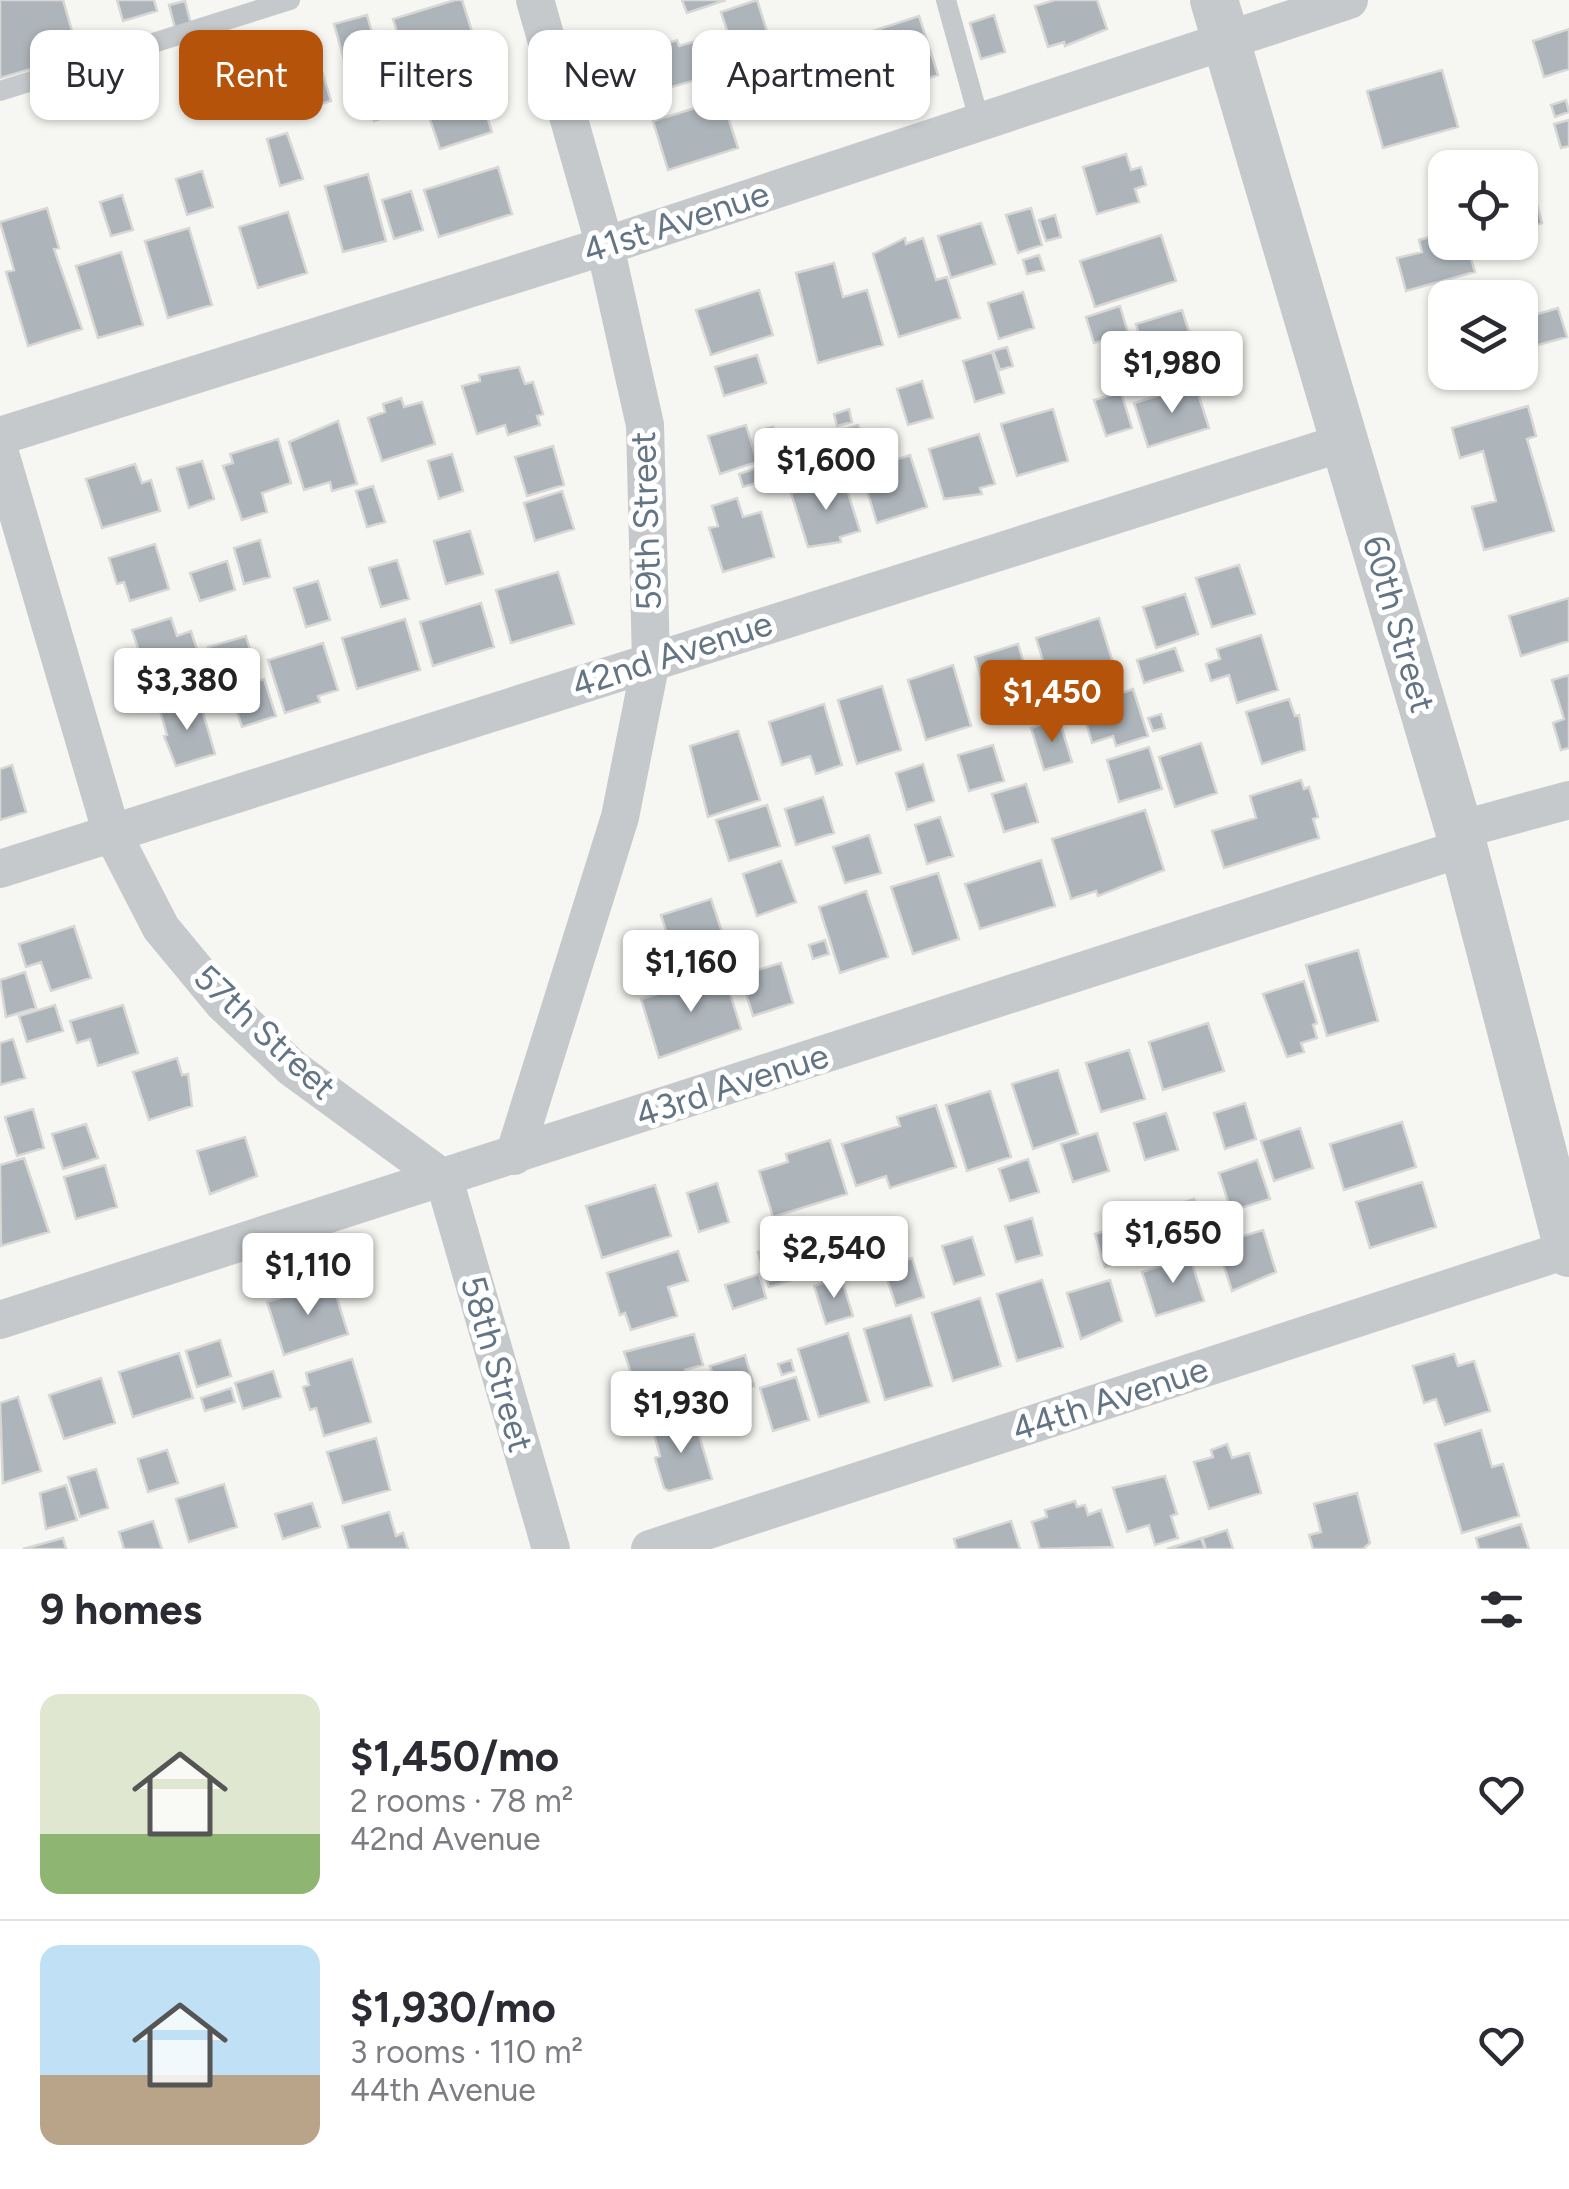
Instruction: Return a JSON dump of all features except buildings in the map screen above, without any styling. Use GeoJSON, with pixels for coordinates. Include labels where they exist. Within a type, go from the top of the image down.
{"type":"FeatureCollection","features":[{"type":"Feature","properties":{"kind":"street","name":"59th Street"},"geometry":{"type":"LineString","coordinates":[[514,1156],[620,817],[652,661],[644,426],[605,246],[536,0]]}},
{"type":"Feature","properties":{"kind":"street","name":"41st Avenue"},"geometry":{"type":"LineString","coordinates":[[0,436],[605,246],[980,123],[1220,21],[1348,0]]}},
{"type":"Feature","properties":{"kind":"street","name":"60th Street"},"geometry":{"type":"LineString","coordinates":[[1220,21],[1461,839],[1569,1250]]}},
{"type":"Feature","properties":{"kind":"street","name":"42nd Avenue"},"geometry":{"type":"LineString","coordinates":[[0,869],[1345,442]]}},
{"type":"Feature","properties":{"kind":"street","name":"57th Street"},"geometry":{"type":"LineString","coordinates":[[0,453],[111,831],[161,928],[222,1003],[292,1068],[444,1178]]}},
{"type":"Feature","properties":{"kind":"street","name":"43rd Avenue"},"geometry":{"type":"LineString","coordinates":[[0,1320],[514,1156],[1569,800]]}},
{"type":"Feature","properties":{"kind":"street","name":"58th Street"},"geometry":{"type":"LineString","coordinates":[[444,1178],[551,1549]]}},
{"type":"Feature","properties":{"kind":"street","name":"44th Avenue"},"geometry":{"type":"LineString","coordinates":[[650,1549],[1569,1250]]}},
{"type":"Feature","properties":{"kind":"lane"},"geometry":{"type":"LineString","coordinates":[[0,92],[290,0]]}},
{"type":"Feature","properties":{"kind":"lane"},"geometry":{"type":"LineString","coordinates":[[946,0],[980,123]]}}]}
